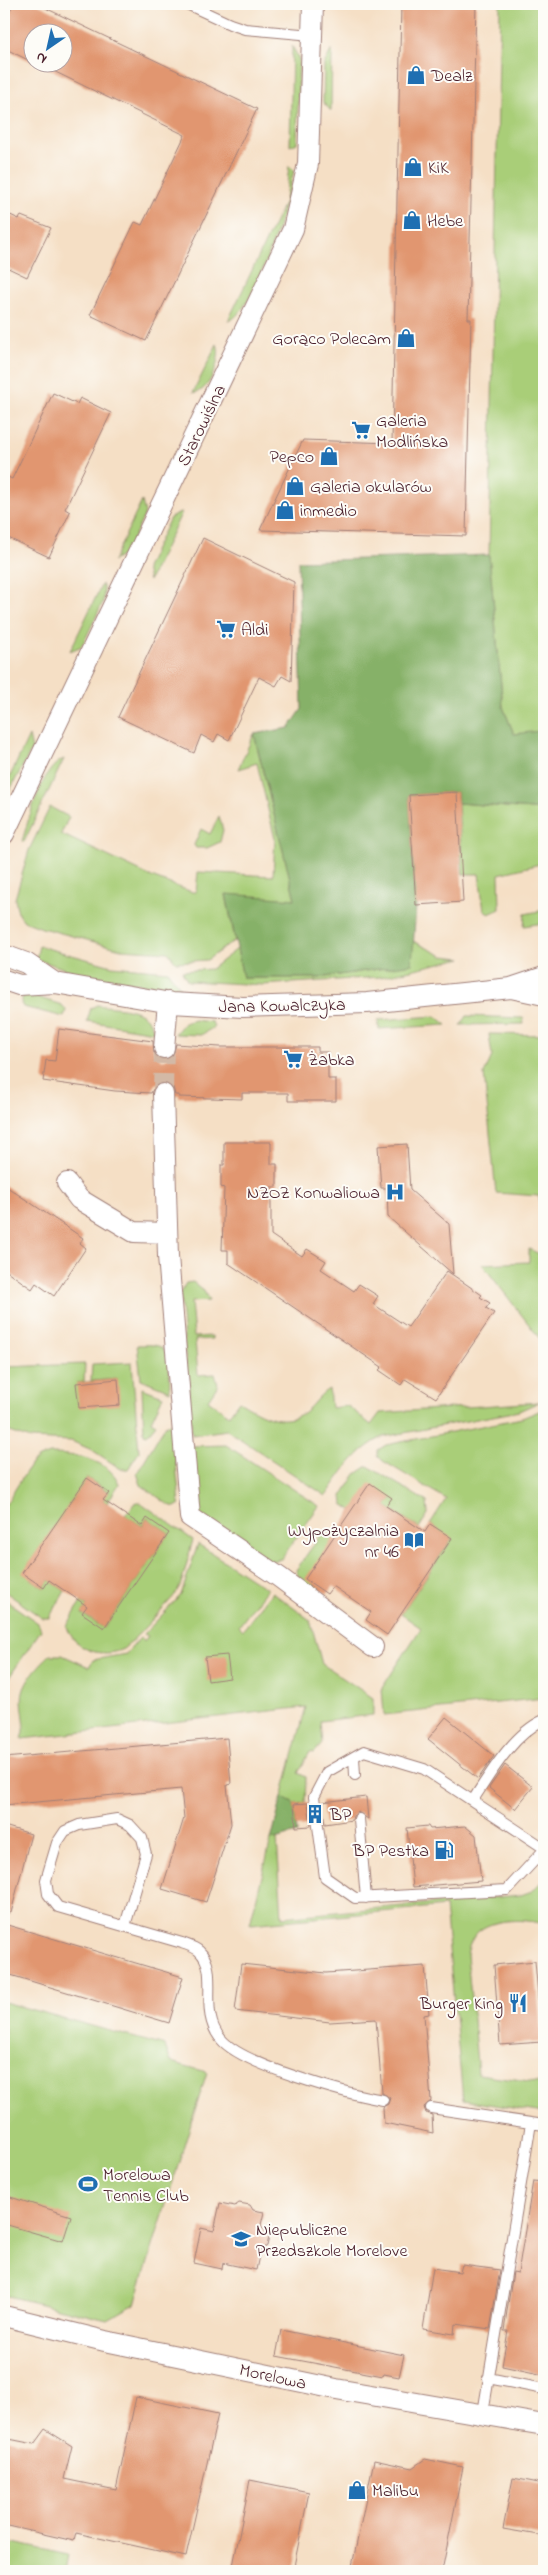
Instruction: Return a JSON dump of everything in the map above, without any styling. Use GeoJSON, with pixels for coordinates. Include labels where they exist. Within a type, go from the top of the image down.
{"type":"FeatureCollection","features":[{"type":"Feature","properties":{"kind":"street","name":"Starowiślna"},"geometry":{"type":"LineString","coordinates":[[5,828],[26,789],[293,229],[308,164],[313,4]]}},
{"type":"Feature","properties":{"kind":"street","name":"Jana Kowalczyka"},"geometry":{"type":"LineString","coordinates":[[4,955],[26,962],[55,983]]}},
{"type":"Feature","properties":{"kind":"street","name":"Jana Kowalczyka"},"geometry":{"type":"LineString","coordinates":[[4,980],[20,984],[55,983],[168,1002],[243,1007],[367,1003],[511,988],[544,976]]}},
{"type":"Feature","properties":{"kind":"street","name":"Jana Kowalczyka"},"geometry":{"type":"LineString","coordinates":[[511,988],[544,995]]}},
{"type":"Feature","properties":{"kind":"street"},"geometry":{"type":"LineString","coordinates":[[164,1048],[168,1002]]}},
{"type":"Feature","properties":{"kind":"street"},"geometry":{"type":"LineString","coordinates":[[163,1094],[167,1233],[173,1330],[190,1516],[279,1577],[373,1647]]}},
{"type":"Feature","properties":{"kind":"street"},"geometry":{"type":"LineString","coordinates":[[67,1183],[79,1199],[134,1232],[167,1233]]}},
{"type":"Feature","properties":{"kind":"street","name":"Morelowa"},"geometry":{"type":"LineString","coordinates":[[4,2316],[105,2341],[336,2389],[544,2425]]}},
{"type":"Feature","properties":{"kind":"lane"},"geometry":{"type":"LineString","coordinates":[[187,4],[245,29],[312,35]]}},
{"type":"Feature","properties":{"kind":"lane"},"geometry":{"type":"LineString","coordinates":[[472,1800],[501,1757],[532,1727],[544,1720]]}},
{"type":"Feature","properties":{"kind":"lane"},"geometry":{"type":"LineString","coordinates":[[364,1752],[424,1768],[472,1800],[544,1849],[507,1890],[355,1898],[325,1877],[314,1797],[327,1772],[354,1757],[364,1752]]}},
{"type":"Feature","properties":{"kind":"lane"},"geometry":{"type":"LineString","coordinates":[[354,1757],[356,1775]]}},
{"type":"Feature","properties":{"kind":"lane"},"geometry":{"type":"LineString","coordinates":[[125,1926],[146,1854],[142,1838],[130,1825],[117,1819],[79,1824],[65,1831],[56,1843],[46,1880],[48,1894],[58,1907],[125,1926],[182,1942],[199,1950],[210,1968],[207,1995],[210,2022],[221,2040],[244,2057],[362,2096],[383,2100]]}},
{"type":"Feature","properties":{"kind":"lane"},"geometry":{"type":"LineString","coordinates":[[359,1820],[366,1898]]}},
{"type":"Feature","properties":{"kind":"lane"},"geometry":{"type":"LineString","coordinates":[[431,2108],[544,2125]]}},
{"type":"Feature","properties":{"kind":"lane"},"geometry":{"type":"LineString","coordinates":[[482,2413],[531,2123]]}},
{"type":"Feature","properties":{"kind":"lane"},"geometry":{"type":"LineString","coordinates":[[488,2378],[544,2389]]}},
{"type":"Feature","properties":{"kind":"green space"},"geometry":{"type":"Polygon","coordinates":[[[500,4],[544,4],[544,766],[540,766],[537,750],[540,732],[514,734],[503,707],[489,555],[500,4]]]}},
{"type":"Feature","properties":{"kind":"green space"},"geometry":{"type":"Polygon","coordinates":[[[292,46],[299,59],[297,143],[290,146],[292,46]]]}},
{"type":"Feature","properties":{"kind":"green space"},"geometry":{"type":"Polygon","coordinates":[[[332,49],[331,111],[323,102],[324,64],[332,49]]]}},
{"type":"Feature","properties":{"kind":"green space"},"geometry":{"type":"Polygon","coordinates":[[[289,166],[294,170],[278,229],[269,254],[249,299],[238,314],[228,321],[285,201],[289,166]]]}},
{"type":"Feature","properties":{"kind":"green space"},"geometry":{"type":"Polygon","coordinates":[[[217,344],[216,367],[211,379],[203,389],[193,393],[217,344]]]}},
{"type":"Feature","properties":{"kind":"green space"},"geometry":{"type":"Polygon","coordinates":[[[142,501],[145,514],[126,553],[113,561],[142,501]]]}},
{"type":"Feature","properties":{"kind":"green space"},"geometry":{"type":"Polygon","coordinates":[[[182,512],[149,581],[146,568],[170,518],[182,512]]]}},
{"type":"Feature","properties":{"kind":"green space"},"geometry":{"type":"Polygon","coordinates":[[[489,555],[503,707],[514,734],[540,731],[537,750],[540,766],[544,766],[544,810],[458,803],[457,792],[409,795],[416,905],[412,964],[319,978],[243,978],[226,894],[295,899],[254,734],[289,728],[302,709],[298,561],[489,555]]]}},
{"type":"Feature","properties":{"kind":"green space"},"geometry":{"type":"Polygon","coordinates":[[[102,584],[104,591],[103,602],[82,646],[70,651],[102,584]]]}},
{"type":"Feature","properties":{"kind":"green space"},"geometry":{"type":"Polygon","coordinates":[[[254,734],[295,899],[226,895],[235,940],[207,960],[176,962],[168,952],[121,949],[42,928],[24,921],[18,913],[15,899],[29,850],[50,807],[69,817],[61,834],[154,878],[192,892],[196,892],[198,872],[273,876],[275,839],[257,763],[238,769],[254,734]]]}},
{"type":"Feature","properties":{"kind":"green space"},"geometry":{"type":"Polygon","coordinates":[[[29,736],[32,749],[4,801],[4,789],[29,736]]]}},
{"type":"Feature","properties":{"kind":"green space"},"geometry":{"type":"Polygon","coordinates":[[[64,759],[24,842],[22,841],[28,820],[42,783],[56,764],[64,759]]]}},
{"type":"Feature","properties":{"kind":"green space"},"geometry":{"type":"Polygon","coordinates":[[[458,803],[544,810],[544,863],[499,874],[500,909],[489,914],[484,911],[479,874],[463,874],[458,803]]]}},
{"type":"Feature","properties":{"kind":"green space"},"geometry":{"type":"Polygon","coordinates":[[[219,816],[223,830],[220,842],[207,848],[196,848],[194,845],[201,829],[210,834],[219,816]]]}},
{"type":"Feature","properties":{"kind":"green space"},"geometry":{"type":"Polygon","coordinates":[[[544,910],[544,923],[524,926],[525,914],[544,910]]]}},
{"type":"Feature","properties":{"kind":"green space"},"geometry":{"type":"Polygon","coordinates":[[[413,941],[443,956],[462,958],[381,977],[263,985],[188,981],[182,971],[211,969],[237,949],[243,978],[319,978],[411,964],[413,941]]]}},
{"type":"Feature","properties":{"kind":"green space"},"geometry":{"type":"Polygon","coordinates":[[[39,946],[112,966],[168,971],[182,990],[83,975],[36,959],[39,946]]]}},
{"type":"Feature","properties":{"kind":"green space"},"geometry":{"type":"Polygon","coordinates":[[[24,993],[62,1005],[66,1010],[64,1017],[23,1007],[21,1003],[24,993]]]}},
{"type":"Feature","properties":{"kind":"green space"},"geometry":{"type":"Polygon","coordinates":[[[97,1005],[123,1008],[139,1013],[150,1023],[154,1032],[87,1021],[91,1008],[97,1005]]]}},
{"type":"Feature","properties":{"kind":"green space"},"geometry":{"type":"Polygon","coordinates":[[[436,1016],[447,1025],[379,1029],[378,1020],[436,1016]]]}},
{"type":"Feature","properties":{"kind":"green space"},"geometry":{"type":"Polygon","coordinates":[[[467,1016],[523,1018],[524,1024],[461,1025],[467,1016]]]}},
{"type":"Feature","properties":{"kind":"green space"},"geometry":{"type":"Polygon","coordinates":[[[194,1020],[212,1022],[214,1027],[201,1035],[175,1034],[184,1023],[194,1020]]]}},
{"type":"Feature","properties":{"kind":"green space"},"geometry":{"type":"Polygon","coordinates":[[[489,1034],[544,1035],[544,1232],[539,1196],[496,1193],[484,1074],[492,1056],[489,1034]]]}},
{"type":"Feature","properties":{"kind":"green space"},"geometry":{"type":"Polygon","coordinates":[[[529,1249],[544,1256],[544,1344],[482,1264],[529,1262],[529,1249]]]}},
{"type":"Feature","properties":{"kind":"green space"},"geometry":{"type":"Polygon","coordinates":[[[193,1282],[204,1291],[209,1301],[191,1302],[194,1337],[212,1336],[212,1339],[195,1340],[198,1375],[215,1374],[218,1385],[208,1400],[229,1415],[239,1401],[256,1411],[274,1418],[292,1418],[309,1408],[329,1389],[331,1408],[348,1406],[371,1425],[380,1413],[539,1402],[519,1411],[383,1437],[357,1455],[326,1496],[227,1430],[192,1435],[180,1293],[186,1283],[193,1282]]]}},
{"type":"Feature","properties":{"kind":"green space"},"geometry":{"type":"Polygon","coordinates":[[[137,1345],[158,1346],[166,1353],[170,1391],[141,1379],[137,1345]]]}},
{"type":"Feature","properties":{"kind":"green space"},"geometry":{"type":"Polygon","coordinates":[[[132,1362],[139,1452],[128,1469],[121,1469],[92,1450],[71,1441],[31,1439],[4,1430],[4,1367],[85,1364],[84,1382],[76,1383],[118,1379],[91,1381],[92,1364],[132,1362]]]}},
{"type":"Feature","properties":{"kind":"green space"},"geometry":{"type":"Polygon","coordinates":[[[142,1388],[163,1396],[151,1421],[156,1424],[147,1435],[144,1434],[142,1388]]]}},
{"type":"Feature","properties":{"kind":"green space"},"geometry":{"type":"Polygon","coordinates":[[[544,1409],[544,1698],[384,1715],[382,1688],[421,1628],[401,1614],[452,1539],[430,1524],[446,1499],[383,1461],[378,1456],[378,1450],[386,1445],[522,1418],[544,1409]]]}},
{"type":"Feature","properties":{"kind":"green space"},"geometry":{"type":"Polygon","coordinates":[[[166,1424],[172,1424],[180,1504],[175,1507],[169,1505],[141,1485],[137,1473],[166,1424]]]}},
{"type":"Feature","properties":{"kind":"green space"},"geometry":{"type":"Polygon","coordinates":[[[226,1445],[319,1506],[281,1559],[270,1561],[201,1515],[197,1507],[192,1446],[226,1445]]]}},
{"type":"Feature","properties":{"kind":"green space"},"geometry":{"type":"Polygon","coordinates":[[[50,1454],[69,1455],[90,1460],[108,1469],[119,1484],[107,1503],[103,1500],[109,1492],[87,1478],[23,1573],[44,1588],[49,1580],[65,1591],[49,1618],[42,1618],[4,1591],[4,1507],[31,1464],[39,1458],[50,1454]]]}},
{"type":"Feature","properties":{"kind":"green space"},"geometry":{"type":"Polygon","coordinates":[[[368,1466],[427,1502],[428,1514],[419,1528],[386,1506],[392,1498],[352,1510],[343,1504],[342,1496],[356,1474],[368,1466]]]}},
{"type":"Feature","properties":{"kind":"green space"},"geometry":{"type":"Polygon","coordinates":[[[136,1502],[140,1502],[193,1540],[183,1579],[175,1595],[123,1649],[106,1653],[89,1650],[75,1641],[67,1626],[81,1602],[87,1606],[82,1614],[104,1628],[169,1533],[147,1518],[142,1526],[125,1515],[136,1502]]]}},
{"type":"Feature","properties":{"kind":"green space"},"geometry":{"type":"Polygon","coordinates":[[[322,1533],[332,1539],[321,1590],[305,1584],[300,1579],[296,1570],[322,1533]]]}},
{"type":"Feature","properties":{"kind":"green space"},"geometry":{"type":"Polygon","coordinates":[[[198,1544],[267,1589],[239,1626],[243,1630],[272,1592],[310,1620],[322,1664],[373,1698],[373,1715],[320,1721],[322,1744],[314,1753],[310,1752],[298,1773],[306,1777],[305,1803],[294,1804],[282,1797],[306,1707],[22,1739],[24,1726],[22,1695],[29,1679],[39,1666],[50,1655],[62,1655],[89,1667],[93,1660],[126,1654],[140,1638],[144,1641],[148,1636],[144,1634],[181,1595],[198,1544]]]}},
{"type":"Feature","properties":{"kind":"green space"},"geometry":{"type":"Polygon","coordinates":[[[4,1599],[38,1623],[41,1630],[4,1685],[4,1599]]]}},
{"type":"Feature","properties":{"kind":"green space"},"geometry":{"type":"Polygon","coordinates":[[[282,1797],[294,1804],[297,1833],[271,1840],[282,1797]]]}},
{"type":"Feature","properties":{"kind":"green space"},"geometry":{"type":"Polygon","coordinates":[[[277,1838],[282,1917],[521,1895],[532,1891],[544,1879],[544,1924],[529,1921],[494,1923],[480,1930],[475,1935],[467,1954],[478,2074],[544,2083],[544,2113],[463,2100],[445,1906],[250,1924],[271,1840],[277,1838]]]}},
{"type":"Feature","properties":{"kind":"green space","name":"Morelowa Tennis Club"},"geometry":{"type":"Polygon","coordinates":[[[4,2002],[165,2046],[171,2062],[207,2072],[135,2304],[107,2320],[4,2295],[4,2002]]]}},
{"type":"Feature","properties":{"kind":"green space"},"geometry":{"type":"Polygon","coordinates":[[[4,2541],[69,2555],[66,2571],[4,2571],[4,2541]]]}},
{"type":"Feature","properties":{"kind":"building"},"geometry":{"type":"Polygon","coordinates":[[[13,4],[37,4],[257,109],[146,341],[90,315],[135,222],[142,225],[185,135],[56,72],[72,72],[72,22],[22,22],[22,57],[4,48],[4,24],[13,4]]]}},
{"type":"Feature","properties":{"kind":"building"},"geometry":{"type":"Polygon","coordinates":[[[401,4],[476,4],[468,319],[471,319],[466,536],[260,530],[303,440],[392,443],[401,4]]]}},
{"type":"Feature","properties":{"kind":"building"},"geometry":{"type":"Polygon","coordinates":[[[4,212],[19,219],[21,216],[51,228],[27,277],[4,266],[4,212]]]}},
{"type":"Feature","properties":{"kind":"building"},"geometry":{"type":"Polygon","coordinates":[[[53,393],[77,404],[80,398],[111,413],[65,509],[70,512],[49,557],[4,536],[4,475],[12,479],[53,393]]]}},
{"type":"Feature","properties":{"kind":"building","name":"Aldi"},"geometry":{"type":"Polygon","coordinates":[[[203,538],[294,582],[291,681],[282,676],[276,686],[259,677],[229,740],[218,734],[214,742],[201,735],[194,753],[118,717],[203,538]]]}},
{"type":"Feature","properties":{"kind":"building"},"geometry":{"type":"Polygon","coordinates":[[[457,792],[463,902],[416,905],[409,795],[457,792]]]}},
{"type":"Feature","properties":{"kind":"building"},"geometry":{"type":"Polygon","coordinates":[[[59,1029],[153,1041],[154,1053],[163,1060],[173,1055],[176,1044],[220,1047],[318,1047],[318,1052],[328,1052],[328,1079],[336,1079],[336,1101],[288,1101],[288,1093],[242,1093],[242,1099],[179,1097],[179,1095],[175,1095],[173,1087],[163,1082],[156,1084],[151,1093],[115,1091],[43,1081],[46,1060],[55,1061],[59,1029]]]}},
{"type":"Feature","properties":{"kind":"building"},"geometry":{"type":"Polygon","coordinates":[[[224,1142],[271,1142],[271,1164],[277,1164],[277,1187],[271,1187],[271,1235],[302,1256],[307,1249],[326,1261],[321,1269],[354,1291],[359,1284],[378,1296],[373,1304],[408,1327],[447,1271],[482,1295],[480,1297],[490,1303],[486,1308],[494,1313],[436,1398],[405,1379],[401,1385],[379,1370],[382,1367],[228,1263],[228,1250],[222,1250],[224,1188],[221,1187],[221,1165],[224,1165],[224,1142]]]}},
{"type":"Feature","properties":{"kind":"building"},"geometry":{"type":"Polygon","coordinates":[[[407,1144],[410,1190],[449,1224],[453,1274],[388,1217],[387,1188],[381,1188],[378,1146],[407,1144]]]}},
{"type":"Feature","properties":{"kind":"building"},"geometry":{"type":"Polygon","coordinates":[[[4,1185],[83,1238],[80,1243],[86,1248],[54,1296],[36,1283],[32,1289],[4,1269],[4,1185]]]}},
{"type":"Feature","properties":{"kind":"building"},"geometry":{"type":"Polygon","coordinates":[[[118,1379],[120,1405],[79,1408],[76,1383],[118,1379]]]}},
{"type":"Feature","properties":{"kind":"building"},"geometry":{"type":"Polygon","coordinates":[[[87,1478],[109,1493],[103,1500],[142,1526],[147,1518],[169,1533],[104,1628],[82,1613],[87,1606],[49,1580],[44,1588],[22,1573],[87,1478]]]}},
{"type":"Feature","properties":{"kind":"building"},"geometry":{"type":"Polygon","coordinates":[[[370,1483],[392,1498],[386,1506],[425,1532],[430,1524],[452,1538],[387,1635],[366,1620],[371,1612],[333,1586],[327,1594],[305,1579],[370,1483]]]}},
{"type":"Feature","properties":{"kind":"building"},"geometry":{"type":"Polygon","coordinates":[[[227,1655],[230,1678],[208,1681],[205,1657],[227,1655]]]}},
{"type":"Feature","properties":{"kind":"building"},"geometry":{"type":"Polygon","coordinates":[[[446,1717],[494,1756],[478,1779],[428,1739],[446,1717]]]}},
{"type":"Feature","properties":{"kind":"building"},"geometry":{"type":"Polygon","coordinates":[[[227,1738],[231,1784],[227,1785],[231,1824],[206,1902],[162,1889],[184,1818],[181,1789],[4,1805],[4,1758],[227,1738]]]}},
{"type":"Feature","properties":{"kind":"building"},"geometry":{"type":"Polygon","coordinates":[[[505,1765],[533,1787],[515,1809],[489,1788],[505,1765]]]}},
{"type":"Feature","properties":{"kind":"building"},"geometry":{"type":"Polygon","coordinates":[[[366,1797],[368,1819],[358,1812],[353,1816],[352,1820],[325,1824],[322,1802],[366,1797]]]}},
{"type":"Feature","properties":{"kind":"building"},"geometry":{"type":"Polygon","coordinates":[[[308,1803],[311,1826],[296,1827],[294,1804],[308,1803]]]}},
{"type":"Feature","properties":{"kind":"building"},"geometry":{"type":"Polygon","coordinates":[[[4,1826],[31,1834],[11,1913],[4,1912],[4,1826]]]}},
{"type":"Feature","properties":{"kind":"building","name":"BP Pestka"},"geometry":{"type":"Polygon","coordinates":[[[428,1826],[430,1829],[465,1826],[476,1835],[481,1881],[413,1887],[407,1828],[428,1826]]]}},
{"type":"Feature","properties":{"kind":"building"},"geometry":{"type":"Polygon","coordinates":[[[4,1924],[183,1977],[169,2023],[4,1973],[4,1924]]]}},
{"type":"Feature","properties":{"kind":"building","name":"Burger King"},"geometry":{"type":"Polygon","coordinates":[[[535,1961],[542,2042],[500,2045],[494,1965],[535,1961]]]}},
{"type":"Feature","properties":{"kind":"building"},"geometry":{"type":"Polygon","coordinates":[[[241,1964],[326,1973],[425,1966],[429,2014],[424,2015],[431,2101],[424,2107],[426,2113],[432,2115],[433,2133],[384,2123],[383,2107],[388,2104],[390,2098],[382,2093],[376,2019],[330,2022],[235,2011],[241,1964]]]}},
{"type":"Feature","properties":{"kind":"building"},"geometry":{"type":"Polygon","coordinates":[[[533,2181],[544,2182],[544,2375],[502,2366],[508,2331],[504,2331],[513,2272],[518,2273],[533,2181]]]}},
{"type":"Feature","properties":{"kind":"building"},"geometry":{"type":"Polygon","coordinates":[[[4,2195],[71,2216],[63,2241],[4,2224],[4,2195]]]}},
{"type":"Feature","properties":{"kind":"building"},"geometry":{"type":"Polygon","coordinates":[[[220,2203],[235,2206],[239,2203],[250,2205],[253,2210],[264,2212],[261,2225],[269,2237],[267,2246],[260,2251],[256,2270],[223,2263],[222,2269],[194,2263],[201,2228],[214,2231],[220,2203]]]}},
{"type":"Feature","properties":{"kind":"building"},"geometry":{"type":"Polygon","coordinates":[[[462,2265],[500,2270],[490,2329],[455,2324],[454,2334],[423,2329],[433,2268],[460,2272],[462,2265]]]}},
{"type":"Feature","properties":{"kind":"building"},"geometry":{"type":"Polygon","coordinates":[[[281,2330],[404,2355],[399,2377],[384,2374],[383,2376],[276,2356],[281,2330]]]}},
{"type":"Feature","properties":{"kind":"building"},"geometry":{"type":"Polygon","coordinates":[[[136,2397],[218,2414],[186,2557],[76,2533],[74,2541],[4,2525],[4,2438],[34,2444],[45,2429],[72,2446],[64,2479],[116,2490],[136,2397]]]}},
{"type":"Feature","properties":{"kind":"building"},"geometry":{"type":"Polygon","coordinates":[[[425,2459],[463,2467],[442,2571],[351,2571],[374,2460],[412,2468],[425,2459]]]}},
{"type":"Feature","properties":{"kind":"building"},"geometry":{"type":"Polygon","coordinates":[[[513,2478],[544,2484],[544,2536],[503,2529],[513,2478]]]}},
{"type":"Feature","properties":{"kind":"building"},"geometry":{"type":"Polygon","coordinates":[[[250,2480],[309,2492],[293,2571],[232,2571],[250,2480]]]}},
{"type":"Feature","properties":{"kind":"tunnel"},"geometry":{"type":"LineString","coordinates":[[163,1094],[164,1048]]}},
{"type":"Feature","properties":{"kind":"place","name":"Dealz"},"geometry":{"type":"Point","coordinates":[416,75]}},
{"type":"Feature","properties":{"kind":"place","name":"KiK"},"geometry":{"type":"Point","coordinates":[413,167]}},
{"type":"Feature","properties":{"kind":"place","name":"Hebe"},"geometry":{"type":"Point","coordinates":[412,220]}},
{"type":"Feature","properties":{"kind":"place","name":"Gorąco Polecam"},"geometry":{"type":"Point","coordinates":[406,338]}},
{"type":"Feature","properties":{"kind":"place","name":"Galeria Modlińska"},"geometry":{"type":"Point","coordinates":[361,430]}},
{"type":"Feature","properties":{"kind":"place","name":"Pepco"},"geometry":{"type":"Point","coordinates":[329,456]}},
{"type":"Feature","properties":{"kind":"place","name":"Galeria okularów"},"geometry":{"type":"Point","coordinates":[295,486]}},
{"type":"Feature","properties":{"kind":"place","name":"inmedio"},"geometry":{"type":"Point","coordinates":[285,510]}},
{"type":"Feature","properties":{"kind":"place","name":"Aldi"},"geometry":{"type":"Point","coordinates":[226,629]}},
{"type":"Feature","properties":{"kind":"place","name":"Żabka"},"geometry":{"type":"Point","coordinates":[293,1059]}},
{"type":"Feature","properties":{"kind":"place","name":"NZOZ Konwaliowa"},"geometry":{"type":"Point","coordinates":[395,1192]}},
{"type":"Feature","properties":{"kind":"place","name":"Wypożyczalnia nr 46"},"geometry":{"type":"Point","coordinates":[414,1540]}},
{"type":"Feature","properties":{"kind":"place","name":"BP"},"geometry":{"type":"Point","coordinates":[315,1814]}},
{"type":"Feature","properties":{"kind":"place","name":"BP Pestka"},"geometry":{"type":"Point","coordinates":[444,1850]}},
{"type":"Feature","properties":{"kind":"place","name":"Burger King"},"geometry":{"type":"Point","coordinates":[518,2003]}},
{"type":"Feature","properties":{"kind":"place","name":"Morelowa Tennis Club"},"geometry":{"type":"Point","coordinates":[88,2184]}},
{"type":"Feature","properties":{"kind":"place","name":"Niepubliczne Przedszkole Morelove"},"geometry":{"type":"Point","coordinates":[241,2239]}},
{"type":"Feature","properties":{"kind":"place","name":"Malibu"},"geometry":{"type":"Point","coordinates":[357,2490]}}]}
